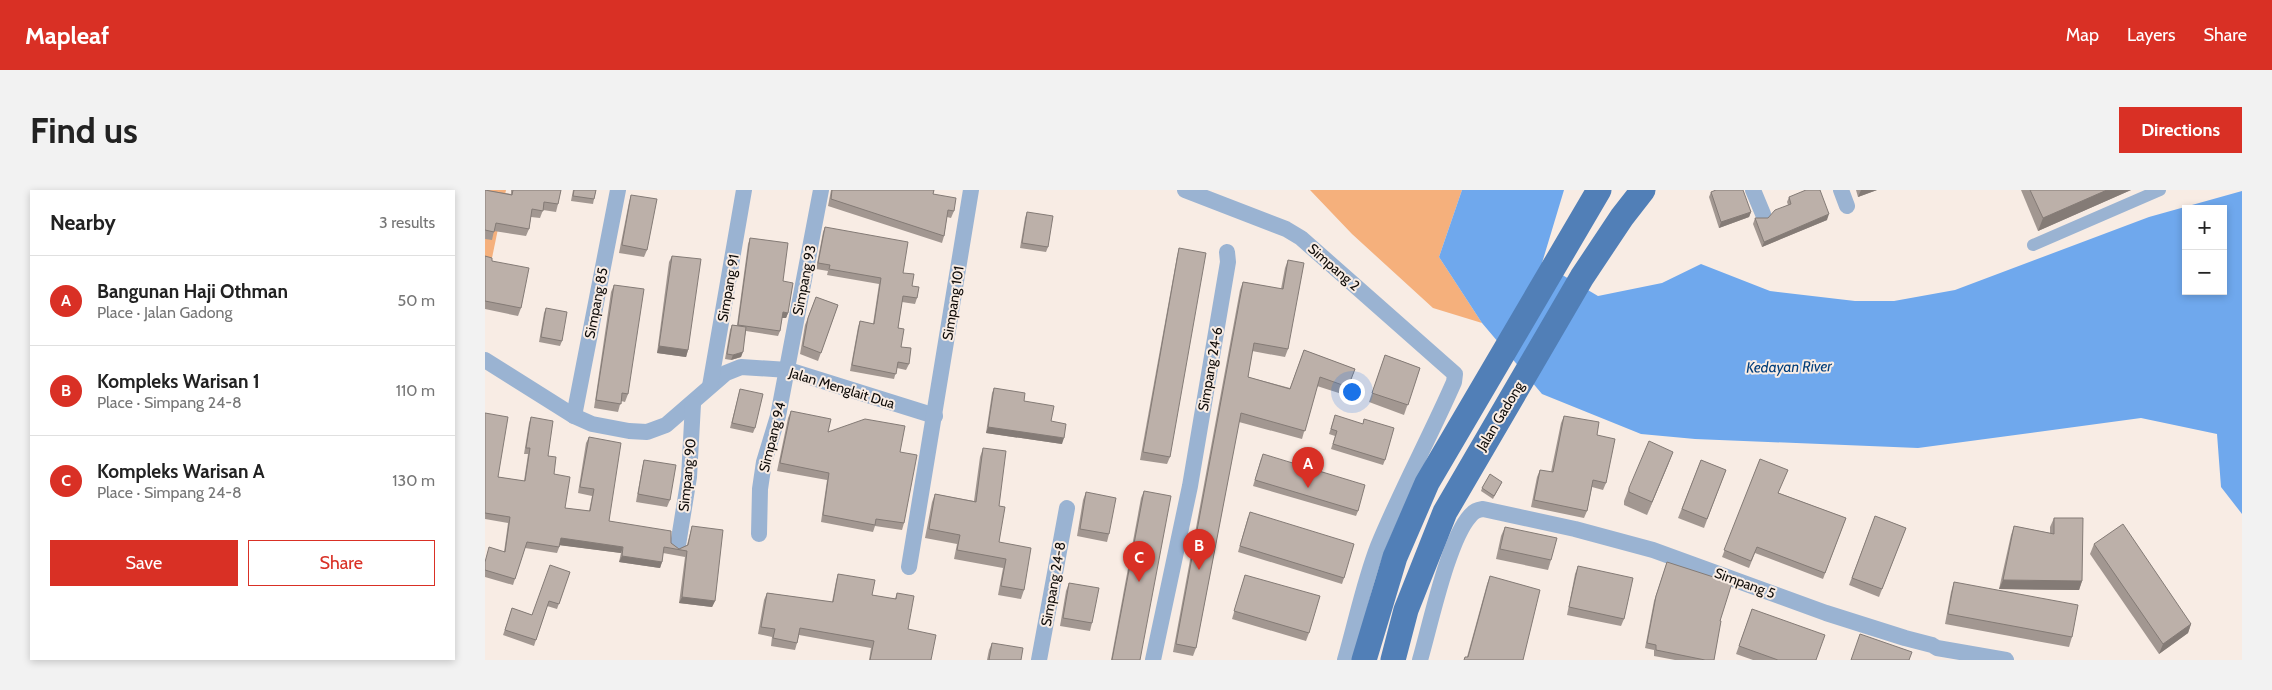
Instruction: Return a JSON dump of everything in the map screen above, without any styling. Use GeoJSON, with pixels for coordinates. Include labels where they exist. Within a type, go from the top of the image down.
{"type":"FeatureCollection","features":[{"type":"Feature","properties":{"kind":"main road","name":"Jalan Gadong"},"geometry":{"type":"LineString","coordinates":[[1364,660],[1382,596],[1412,513],[1452,440],[1599,190]]}},
{"type":"Feature","properties":{"kind":"main road","name":"Jalan Gadong"},"geometry":{"type":"LineString","coordinates":[[1393,660],[1406,610],[1433,537],[1445,512],[1582,277],[1622,216],[1643,190]]}},
{"type":"Feature","properties":{"kind":"street","name":"Simpang 85"},"geometry":{"type":"LineString","coordinates":[[574,416],[618,190]]}},
{"type":"Feature","properties":{"kind":"street","name":"Simpang 91"},"geometry":{"type":"LineString","coordinates":[[710,386],[744,190]]}},
{"type":"Feature","properties":{"kind":"street","name":"Simpang 93"},"geometry":{"type":"LineString","coordinates":[[788,370],[821,190]]}},
{"type":"Feature","properties":{"kind":"street","name":"Simpang 101"},"geometry":{"type":"LineString","coordinates":[[935,416],[971,190]]}},
{"type":"Feature","properties":{"kind":"street","name":"Simpang 2"},"geometry":{"type":"LineString","coordinates":[[1185,190],[1286,229],[1301,238],[1455,374],[1454,382],[1377,548],[1345,660]]}},
{"type":"Feature","properties":{"kind":"street"},"geometry":{"type":"LineString","coordinates":[[1753,190],[1763,214]]}},
{"type":"Feature","properties":{"kind":"street"},"geometry":{"type":"LineString","coordinates":[[1841,190],[1847,206]]}},
{"type":"Feature","properties":{"kind":"street"},"geometry":{"type":"LineString","coordinates":[[2033,245],[2159,190]]}},
{"type":"Feature","properties":{"kind":"street","name":"Simpang 24-6"},"geometry":{"type":"LineString","coordinates":[[1153,660],[1190,486],[1228,262],[1227,252]]}},
{"type":"Feature","properties":{"kind":"street","name":"Jalan Menglait Dua"},"geometry":{"type":"LineString","coordinates":[[485,360],[574,416],[592,424],[629,431],[647,432],[666,425],[693,404],[726,373],[741,367],[788,370],[935,416]]}},
{"type":"Feature","properties":{"kind":"street","name":"Simpang 94"},"geometry":{"type":"LineString","coordinates":[[759,534],[760,489],[764,462],[778,416],[788,370]]}},
{"type":"Feature","properties":{"kind":"street","name":"Simpang 90"},"geometry":{"type":"LineString","coordinates":[[678,546],[689,477],[693,404]]}},
{"type":"Feature","properties":{"kind":"street"},"geometry":{"type":"LineString","coordinates":[[909,567],[935,416]]}},
{"type":"Feature","properties":{"kind":"street","name":"Simpang 24-8"},"geometry":{"type":"LineString","coordinates":[[1039,660],[1067,508]]}},
{"type":"Feature","properties":{"kind":"street","name":"Simpang 5"},"geometry":{"type":"LineString","coordinates":[[1419,660],[1457,538],[1468,517],[1474,511],[1483,509],[1575,529],[1653,550],[1826,614],[1896,636],[1937,648],[2006,660]]}},
{"type":"Feature","properties":{"kind":"shaded area"},"geometry":{"type":"Polygon","coordinates":[[[485,190],[506,190],[485,292],[485,190]]]}},
{"type":"Feature","properties":{"kind":"shaded area"},"geometry":{"type":"Polygon","coordinates":[[[1310,190],[1462,190],[1439,257],[1482,323],[1433,308],[1352,234],[1310,190]]]}},
{"type":"Feature","properties":{"kind":"water","name":"Kedayan River"},"geometry":{"type":"Polygon","coordinates":[[[1462,190],[1564,190],[1542,263],[1598,296],[1662,283],[1701,264],[1770,291],[1855,301],[1894,301],[1955,290],[2149,217],[2182,208],[2182,295],[2227,295],[2227,205],[2192,205],[2242,191],[2242,514],[2221,487],[2217,434],[2141,418],[1918,448],[1695,439],[1641,434],[1542,394],[1482,323],[1439,257],[1462,190]]]}},
{"type":"Feature","properties":{"kind":"building"},"geometry":{"type":"Polygon","coordinates":[[[485,190],[512,195],[513,190],[561,190],[558,204],[544,202],[543,211],[532,209],[529,229],[496,223],[494,232],[485,230],[485,190]]]}},
{"type":"Feature","properties":{"kind":"building"},"geometry":{"type":"Polygon","coordinates":[[[574,190],[596,190],[594,199],[573,196],[574,190]]]}},
{"type":"Feature","properties":{"kind":"building"},"geometry":{"type":"Polygon","coordinates":[[[832,190],[934,190],[933,194],[956,198],[954,211],[948,210],[944,236],[831,199],[832,190]]]}},
{"type":"Feature","properties":{"kind":"building"},"geometry":{"type":"Polygon","coordinates":[[[1716,190],[1743,190],[1751,212],[1721,222],[1711,192],[1716,190]]]}},
{"type":"Feature","properties":{"kind":"building"},"geometry":{"type":"Polygon","coordinates":[[[1806,190],[1820,190],[1829,214],[1764,242],[1755,218],[1768,218],[1775,210],[1791,204],[1789,197],[1806,190]]]}},
{"type":"Feature","properties":{"kind":"building"},"geometry":{"type":"Polygon","coordinates":[[[2030,190],[2107,190],[2043,218],[2030,190]]]}},
{"type":"Feature","properties":{"kind":"building"},"geometry":{"type":"Polygon","coordinates":[[[631,195],[657,199],[647,250],[622,245],[631,195]]]}},
{"type":"Feature","properties":{"kind":"building"},"geometry":{"type":"Polygon","coordinates":[[[1027,212],[1053,216],[1048,247],[1022,243],[1027,212]]]}},
{"type":"Feature","properties":{"kind":"building"},"geometry":{"type":"Polygon","coordinates":[[[825,227],[908,242],[903,273],[914,274],[912,286],[919,287],[917,298],[903,296],[898,328],[904,329],[901,347],[911,348],[909,364],[898,362],[896,374],[852,365],[860,321],[874,324],[881,278],[829,269],[830,265],[818,263],[825,227]]]}},
{"type":"Feature","properties":{"kind":"building"},"geometry":{"type":"Polygon","coordinates":[[[750,238],[788,243],[783,281],[793,283],[788,313],[783,312],[780,331],[738,325],[750,238]]]}},
{"type":"Feature","properties":{"kind":"building"},"geometry":{"type":"Polygon","coordinates":[[[1179,248],[1206,253],[1170,457],[1143,452],[1179,248]]]}},
{"type":"Feature","properties":{"kind":"building"},"geometry":{"type":"Polygon","coordinates":[[[485,256],[492,258],[492,261],[529,268],[521,308],[485,301],[485,256]]]}},
{"type":"Feature","properties":{"kind":"building"},"geometry":{"type":"Polygon","coordinates":[[[672,256],[701,259],[688,350],[659,346],[672,256]]]}},
{"type":"Feature","properties":{"kind":"building"},"geometry":{"type":"Polygon","coordinates":[[[1288,260],[1304,263],[1288,349],[1254,343],[1248,377],[1290,389],[1304,350],[1355,369],[1348,387],[1320,377],[1305,431],[1241,413],[1196,648],[1176,644],[1243,282],[1283,289],[1288,260]]]}},
{"type":"Feature","properties":{"kind":"building"},"geometry":{"type":"Polygon","coordinates":[[[614,285],[644,289],[628,394],[622,393],[621,404],[596,400],[614,285]]]}},
{"type":"Feature","properties":{"kind":"building"},"geometry":{"type":"Polygon","coordinates":[[[816,297],[838,305],[821,353],[803,346],[808,318],[816,297]]]}},
{"type":"Feature","properties":{"kind":"building"},"geometry":{"type":"Polygon","coordinates":[[[546,308],[567,312],[562,341],[541,337],[546,308]]]}},
{"type":"Feature","properties":{"kind":"building"},"geometry":{"type":"Polygon","coordinates":[[[732,325],[746,327],[743,352],[733,355],[727,354],[732,325]]]}},
{"type":"Feature","properties":{"kind":"building"},"geometry":{"type":"Polygon","coordinates":[[[1385,355],[1420,368],[1408,405],[1372,393],[1385,355]]]}},
{"type":"Feature","properties":{"kind":"building"},"geometry":{"type":"Polygon","coordinates":[[[994,388],[1025,393],[1024,401],[1054,406],[1051,421],[1066,424],[1064,438],[988,427],[994,388]]]}},
{"type":"Feature","properties":{"kind":"building"},"geometry":{"type":"Polygon","coordinates":[[[740,389],[763,394],[755,428],[732,423],[740,389]]]}},
{"type":"Feature","properties":{"kind":"building"},"geometry":{"type":"Polygon","coordinates":[[[791,411],[831,419],[828,432],[865,419],[905,426],[900,452],[917,455],[904,523],[876,519],[875,525],[823,515],[829,473],[780,463],[791,411]]]}},
{"type":"Feature","properties":{"kind":"building"},"geometry":{"type":"Polygon","coordinates":[[[485,413],[508,417],[498,477],[525,481],[530,448],[526,448],[531,417],[553,421],[548,456],[556,457],[554,474],[570,477],[565,508],[590,511],[594,489],[580,487],[589,437],[621,443],[609,521],[671,531],[671,543],[679,549],[688,545],[692,526],[723,530],[715,601],[682,597],[687,551],[664,547],[662,562],[622,556],[623,547],[561,538],[559,547],[527,542],[515,579],[485,570],[489,547],[505,552],[510,517],[485,513],[485,413]]]}},
{"type":"Feature","properties":{"kind":"building"},"geometry":{"type":"Polygon","coordinates":[[[1335,415],[1363,424],[1364,419],[1394,428],[1385,460],[1333,444],[1337,431],[1331,429],[1335,415]]]}},
{"type":"Feature","properties":{"kind":"building"},"geometry":{"type":"Polygon","coordinates":[[[1564,416],[1599,422],[1597,435],[1615,439],[1606,483],[1593,480],[1587,511],[1534,500],[1540,470],[1553,472],[1564,416]]]}},
{"type":"Feature","properties":{"kind":"building"},"geometry":{"type":"Polygon","coordinates":[[[1649,441],[1673,452],[1652,502],[1629,492],[1649,441]]]}},
{"type":"Feature","properties":{"kind":"building"},"geometry":{"type":"Polygon","coordinates":[[[983,448],[1006,451],[999,506],[1005,507],[999,542],[1031,548],[1024,590],[1001,586],[1006,559],[957,550],[960,535],[929,529],[935,494],[976,502],[983,448]]]}},
{"type":"Feature","properties":{"kind":"building"},"geometry":{"type":"Polygon","coordinates":[[[1263,454],[1365,485],[1358,511],[1255,480],[1263,454]]]}},
{"type":"Feature","properties":{"kind":"building"},"geometry":{"type":"Polygon","coordinates":[[[1760,459],[1788,470],[1778,493],[1846,518],[1825,573],[1757,547],[1751,561],[1724,550],[1760,459]]]}},
{"type":"Feature","properties":{"kind":"building"},"geometry":{"type":"Polygon","coordinates":[[[644,460],[676,465],[670,500],[638,494],[644,460]]]}},
{"type":"Feature","properties":{"kind":"building"},"geometry":{"type":"Polygon","coordinates":[[[1701,460],[1726,470],[1707,519],[1682,509],[1701,460]]]}},
{"type":"Feature","properties":{"kind":"building"},"geometry":{"type":"Polygon","coordinates":[[[1490,474],[1502,482],[1494,496],[1482,488],[1490,474]]]}},
{"type":"Feature","properties":{"kind":"building"},"geometry":{"type":"Polygon","coordinates":[[[1144,491],[1171,496],[1140,660],[1112,660],[1144,491]]]}},
{"type":"Feature","properties":{"kind":"building"},"geometry":{"type":"Polygon","coordinates":[[[1086,492],[1116,498],[1109,534],[1080,529],[1086,492]]]}},
{"type":"Feature","properties":{"kind":"building"},"geometry":{"type":"Polygon","coordinates":[[[1250,512],[1354,544],[1344,578],[1240,546],[1250,512]]]}},
{"type":"Feature","properties":{"kind":"building"},"geometry":{"type":"Polygon","coordinates":[[[1875,516],[1906,528],[1882,589],[1852,578],[1875,516]]]}},
{"type":"Feature","properties":{"kind":"building"},"geometry":{"type":"Polygon","coordinates":[[[2054,518],[2083,518],[2082,581],[2003,580],[2014,526],[2054,534],[2054,518]]]}},
{"type":"Feature","properties":{"kind":"building"},"geometry":{"type":"Polygon","coordinates":[[[2123,524],[2191,624],[2163,644],[2094,544],[2123,524]]]}},
{"type":"Feature","properties":{"kind":"building"},"geometry":{"type":"Polygon","coordinates":[[[1505,527],[1557,538],[1551,560],[1500,549],[1505,527]]]}},
{"type":"Feature","properties":{"kind":"building"},"geometry":{"type":"Polygon","coordinates":[[[1667,562],[1732,583],[1720,621],[1714,660],[1705,660],[1656,650],[1656,645],[1647,643],[1656,596],[1667,562]]]}},
{"type":"Feature","properties":{"kind":"building"},"geometry":{"type":"Polygon","coordinates":[[[550,565],[570,572],[559,604],[549,601],[536,640],[505,630],[512,608],[532,615],[550,565]]]}},
{"type":"Feature","properties":{"kind":"building"},"geometry":{"type":"Polygon","coordinates":[[[1578,566],[1633,578],[1624,619],[1569,607],[1578,566]]]}},
{"type":"Feature","properties":{"kind":"building"},"geometry":{"type":"Polygon","coordinates":[[[838,574],[875,580],[872,595],[896,599],[897,593],[914,596],[908,629],[936,635],[931,660],[870,660],[874,641],[800,628],[797,643],[773,638],[775,629],[761,627],[767,593],[833,602],[838,574]]]}},
{"type":"Feature","properties":{"kind":"building"},"geometry":{"type":"Polygon","coordinates":[[[1245,575],[1320,596],[1309,633],[1234,611],[1245,575]]]}},
{"type":"Feature","properties":{"kind":"building"},"geometry":{"type":"Polygon","coordinates":[[[1490,576],[1540,590],[1523,660],[1464,660],[1465,657],[1468,657],[1490,576]]]}},
{"type":"Feature","properties":{"kind":"building"},"geometry":{"type":"Polygon","coordinates":[[[1954,582],[2078,605],[2072,637],[1948,614],[1954,582]]]}},
{"type":"Feature","properties":{"kind":"building"},"geometry":{"type":"Polygon","coordinates":[[[1069,583],[1099,588],[1092,623],[1063,618],[1069,583]]]}},
{"type":"Feature","properties":{"kind":"building"},"geometry":{"type":"Polygon","coordinates":[[[1752,609],[1825,635],[1816,660],[1778,660],[1739,646],[1752,609]]]}},
{"type":"Feature","properties":{"kind":"building"},"geometry":{"type":"Polygon","coordinates":[[[1860,634],[1912,652],[1909,660],[1851,660],[1860,634]]]}},
{"type":"Feature","properties":{"kind":"building"},"geometry":{"type":"Polygon","coordinates":[[[992,643],[1023,648],[1021,660],[989,660],[992,643]]]}},
{"type":"Feature","properties":{"kind":"place","name":"Bangunan Haji Othman"},"geometry":{"type":"Point","coordinates":[1308,488]}},
{"type":"Feature","properties":{"kind":"place","name":"Kompleks Warisan 1"},"geometry":{"type":"Point","coordinates":[1199,570]}},
{"type":"Feature","properties":{"kind":"place","name":"Kompleks Warisan A"},"geometry":{"type":"Point","coordinates":[1139,582]}}]}
